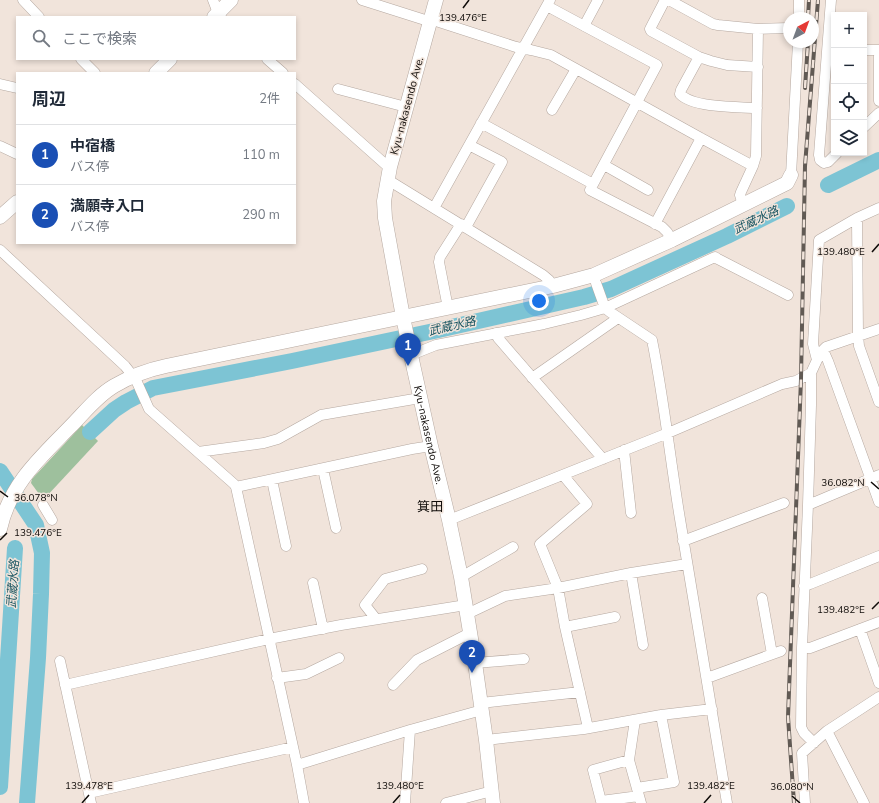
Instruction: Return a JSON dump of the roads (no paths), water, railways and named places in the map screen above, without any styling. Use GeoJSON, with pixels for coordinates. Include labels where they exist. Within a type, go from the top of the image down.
{"type":"FeatureCollection","features":[{"type":"Feature","properties":{"kind":"street"},"geometry":{"type":"LineString","coordinates":[[23,0],[38,16]]}},
{"type":"Feature","properties":{"kind":"street"},"geometry":{"type":"LineString","coordinates":[[217,12],[231,0]]}},
{"type":"Feature","properties":{"kind":"street"},"geometry":{"type":"LineString","coordinates":[[362,0],[430,21],[436,21],[516,47],[551,55],[753,166]]}},
{"type":"Feature","properties":{"kind":"street","name":"Kyu-nakasendo Ave."},"geometry":{"type":"LineString","coordinates":[[436,0],[390,166],[384,209],[403,319],[461,577],[486,740],[492,797]]}},
{"type":"Feature","properties":{"kind":"street"},"geometry":{"type":"LineString","coordinates":[[584,26],[598,0]]}},
{"type":"Feature","properties":{"kind":"street"},"geometry":{"type":"LineString","coordinates":[[665,0],[650,29],[651,31],[699,57],[727,65],[758,67]]}},
{"type":"Feature","properties":{"kind":"street"},"geometry":{"type":"LineString","coordinates":[[669,0],[713,24],[758,29],[783,28]]}},
{"type":"Feature","properties":{"kind":"street"},"geometry":{"type":"LineString","coordinates":[[799,0],[799,12]]}},
{"type":"Feature","properties":{"kind":"street"},"geometry":{"type":"LineString","coordinates":[[831,0],[830,50],[820,160],[824,163],[828,162],[834,156]]}},
{"type":"Feature","properties":{"kind":"street"},"geometry":{"type":"LineString","coordinates":[[434,208],[548,3],[584,26],[657,65],[590,190],[662,227],[672,240]]}},
{"type":"Feature","properties":{"kind":"street"},"geometry":{"type":"LineString","coordinates":[[743,205],[740,195],[756,156],[758,29]]}},
{"type":"Feature","properties":{"kind":"street"},"geometry":{"type":"LineString","coordinates":[[0,526],[11,498],[20,482],[34,464],[96,400],[115,385],[135,379],[151,369],[403,319],[553,286],[595,279],[787,183],[791,175],[798,48]]}},
{"type":"Feature","properties":{"kind":"street"},"geometry":{"type":"LineString","coordinates":[[867,50],[879,50]]}},
{"type":"Feature","properties":{"kind":"street"},"geometry":{"type":"LineString","coordinates":[[879,56],[879,101]]}},
{"type":"Feature","properties":{"kind":"street"},"geometry":{"type":"LineString","coordinates":[[699,57],[681,90],[680,94],[683,97],[708,105],[757,108]]}},
{"type":"Feature","properties":{"kind":"street"},"geometry":{"type":"LineString","coordinates":[[82,60],[94,72]]}},
{"type":"Feature","properties":{"kind":"street"},"geometry":{"type":"LineString","coordinates":[[157,72],[169,60]]}},
{"type":"Feature","properties":{"kind":"street"},"geometry":{"type":"LineString","coordinates":[[268,60],[282,72]]}},
{"type":"Feature","properties":{"kind":"street"},"geometry":{"type":"LineString","coordinates":[[552,110],[576,69]]}},
{"type":"Feature","properties":{"kind":"street"},"geometry":{"type":"LineString","coordinates":[[0,84],[16,88]]}},
{"type":"Feature","properties":{"kind":"street"},"geometry":{"type":"LineString","coordinates":[[296,85],[385,164],[390,166]]}},
{"type":"Feature","properties":{"kind":"street"},"geometry":{"type":"LineString","coordinates":[[338,89],[406,107]]}},
{"type":"Feature","properties":{"kind":"street"},"geometry":{"type":"LineString","coordinates":[[867,124],[879,113]]}},
{"type":"Feature","properties":{"kind":"street"},"geometry":{"type":"LineString","coordinates":[[481,123],[593,184]]}},
{"type":"Feature","properties":{"kind":"street"},"geometry":{"type":"LineString","coordinates":[[656,224],[701,138]]}},
{"type":"Feature","properties":{"kind":"street"},"geometry":{"type":"LineString","coordinates":[[448,308],[439,262],[440,258],[463,226],[502,162],[469,145]]}},
{"type":"Feature","properties":{"kind":"street"},"geometry":{"type":"LineString","coordinates":[[0,146],[16,154]]}},
{"type":"Feature","properties":{"kind":"street"},"geometry":{"type":"LineString","coordinates":[[604,165],[648,190]]}},
{"type":"Feature","properties":{"kind":"street"},"geometry":{"type":"LineString","coordinates":[[388,181],[543,275],[553,286]]}},
{"type":"Feature","properties":{"kind":"street"},"geometry":{"type":"LineString","coordinates":[[0,217],[16,203]]}},
{"type":"Feature","properties":{"kind":"street"},"geometry":{"type":"LineString","coordinates":[[817,360],[813,344],[819,240],[857,218],[879,208]]}},
{"type":"Feature","properties":{"kind":"street"},"geometry":{"type":"LineString","coordinates":[[857,218],[859,346],[879,402]]}},
{"type":"Feature","properties":{"kind":"street"},"geometry":{"type":"LineString","coordinates":[[0,250],[120,361],[135,379],[149,409],[236,487],[304,803]]}},
{"type":"Feature","properties":{"kind":"street"},"geometry":{"type":"LineString","coordinates":[[410,351],[581,315],[715,257],[788,295]]}},
{"type":"Feature","properties":{"kind":"street"},"geometry":{"type":"LineString","coordinates":[[595,279],[604,305],[610,312],[652,340],[668,433],[683,540],[727,803]]}},
{"type":"Feature","properties":{"kind":"street"},"geometry":{"type":"LineString","coordinates":[[532,378],[618,318]]}},
{"type":"Feature","properties":{"kind":"street"},"geometry":{"type":"LineString","coordinates":[[814,743],[804,733],[801,727],[802,648],[808,505],[811,373],[817,360],[826,347],[879,329]]}},
{"type":"Feature","properties":{"kind":"street"},"geometry":{"type":"LineString","coordinates":[[496,333],[498,338],[603,459]]}},
{"type":"Feature","properties":{"kind":"street"},"geometry":{"type":"LineString","coordinates":[[823,350],[875,477],[879,502]]}},
{"type":"Feature","properties":{"kind":"street"},"geometry":{"type":"LineString","coordinates":[[449,520],[668,433],[782,384],[796,381],[811,373]]}},
{"type":"Feature","properties":{"kind":"street"},"geometry":{"type":"LineString","coordinates":[[198,452],[264,443],[278,439],[321,415],[420,398]]}},
{"type":"Feature","properties":{"kind":"street"},"geometry":{"type":"LineString","coordinates":[[236,487],[431,446]]}},
{"type":"Feature","properties":{"kind":"street"},"geometry":{"type":"LineString","coordinates":[[624,450],[631,513]]}},
{"type":"Feature","properties":{"kind":"street"},"geometry":{"type":"LineString","coordinates":[[323,469],[336,528]]}},
{"type":"Feature","properties":{"kind":"street"},"geometry":{"type":"LineString","coordinates":[[563,475],[587,504],[540,544],[558,588],[565,627],[588,728]]}},
{"type":"Feature","properties":{"kind":"street"},"geometry":{"type":"LineString","coordinates":[[808,505],[875,477]]}},
{"type":"Feature","properties":{"kind":"street"},"geometry":{"type":"LineString","coordinates":[[272,480],[286,546]]}},
{"type":"Feature","properties":{"kind":"street"},"geometry":{"type":"LineString","coordinates":[[683,540],[784,503]]}},
{"type":"Feature","properties":{"kind":"street"},"geometry":{"type":"LineString","coordinates":[[43,505],[52,520]]}},
{"type":"Feature","properties":{"kind":"street"},"geometry":{"type":"LineString","coordinates":[[461,577],[513,547]]}},
{"type":"Feature","properties":{"kind":"street"},"geometry":{"type":"LineString","coordinates":[[804,586],[879,556]]}},
{"type":"Feature","properties":{"kind":"street"},"geometry":{"type":"LineString","coordinates":[[65,685],[269,639],[376,619],[466,610],[505,596],[558,588],[631,573],[687,564]]}},
{"type":"Feature","properties":{"kind":"street"},"geometry":{"type":"LineString","coordinates":[[376,619],[365,605],[385,579],[422,569]]}},
{"type":"Feature","properties":{"kind":"street"},"geometry":{"type":"LineString","coordinates":[[631,573],[643,645]]}},
{"type":"Feature","properties":{"kind":"street"},"geometry":{"type":"LineString","coordinates":[[313,583],[323,629]]}},
{"type":"Feature","properties":{"kind":"street"},"geometry":{"type":"LineString","coordinates":[[707,678],[776,653],[762,598]]}},
{"type":"Feature","properties":{"kind":"street"},"geometry":{"type":"LineString","coordinates":[[565,627],[615,617]]}},
{"type":"Feature","properties":{"kind":"street"},"geometry":{"type":"LineString","coordinates":[[802,648],[810,648],[879,622]]}},
{"type":"Feature","properties":{"kind":"street"},"geometry":{"type":"LineString","coordinates":[[860,629],[879,683]]}},
{"type":"Feature","properties":{"kind":"street"},"geometry":{"type":"LineString","coordinates":[[393,685],[417,660],[470,633]]}},
{"type":"Feature","properties":{"kind":"street"},"geometry":{"type":"LineString","coordinates":[[277,678],[306,674],[339,658]]}},
{"type":"Feature","properties":{"kind":"street"},"geometry":{"type":"LineString","coordinates":[[475,663],[524,659]]}},
{"type":"Feature","properties":{"kind":"street"},"geometry":{"type":"LineString","coordinates":[[60,661],[90,798],[293,747]]}},
{"type":"Feature","properties":{"kind":"street"},"geometry":{"type":"LineString","coordinates":[[297,765],[481,707],[580,692]]}},
{"type":"Feature","properties":{"kind":"street"},"geometry":{"type":"LineString","coordinates":[[805,803],[802,753],[828,731],[879,697]]}},
{"type":"Feature","properties":{"kind":"street"},"geometry":{"type":"LineString","coordinates":[[486,740],[588,728],[661,715],[712,709]]}},
{"type":"Feature","properties":{"kind":"street"},"geometry":{"type":"LineString","coordinates":[[629,760],[593,770],[601,801],[639,796],[674,782],[661,715]]}},
{"type":"Feature","properties":{"kind":"street"},"geometry":{"type":"LineString","coordinates":[[635,720],[629,760],[639,796]]}},
{"type":"Feature","properties":{"kind":"street"},"geometry":{"type":"LineString","coordinates":[[405,803],[410,730]]}},
{"type":"Feature","properties":{"kind":"street"},"geometry":{"type":"LineString","coordinates":[[828,731],[864,803]]}},
{"type":"Feature","properties":{"kind":"street"},"geometry":{"type":"LineString","coordinates":[[446,803],[492,797]]}},
{"type":"Feature","properties":{"kind":"waterway","name":"武蔵水路"},"geometry":{"type":"LineString","coordinates":[[828,185],[879,160]]}},
{"type":"Feature","properties":{"kind":"waterway","name":"武蔵水路"},"geometry":{"type":"LineString","coordinates":[[90,432],[114,410],[153,388],[434,331],[584,297],[611,289],[727,236],[787,206]]}},
{"type":"Feature","properties":{"kind":"waterway"},"geometry":{"type":"LineString","coordinates":[[0,471],[36,525],[42,553],[38,658],[27,803]]}},
{"type":"Feature","properties":{"kind":"waterway","name":"武蔵水路"},"geometry":{"type":"LineString","coordinates":[[0,787],[15,548]]}},
{"type":"Feature","properties":{"kind":"railway"},"geometry":{"type":"LineString","coordinates":[[808,12],[809,0]]}},
{"type":"Feature","properties":{"kind":"railway"},"geometry":{"type":"LineString","coordinates":[[794,803],[788,717],[801,379],[805,166],[818,0]]}},
{"type":"Feature","properties":{"kind":"railway"},"geometry":{"type":"LineString","coordinates":[[805,88],[808,48]]}},
{"type":"Feature","properties":{"kind":"place","name":"中宿橋"},"geometry":{"type":"Point","coordinates":[408,366]}},
{"type":"Feature","properties":{"kind":"place","name":"満願寺入口"},"geometry":{"type":"Point","coordinates":[472,673]}},
{"type":"Feature","properties":{"kind":"district","name":"箕田"},"geometry":{"type":"Point","coordinates":[430,507]}}]}
